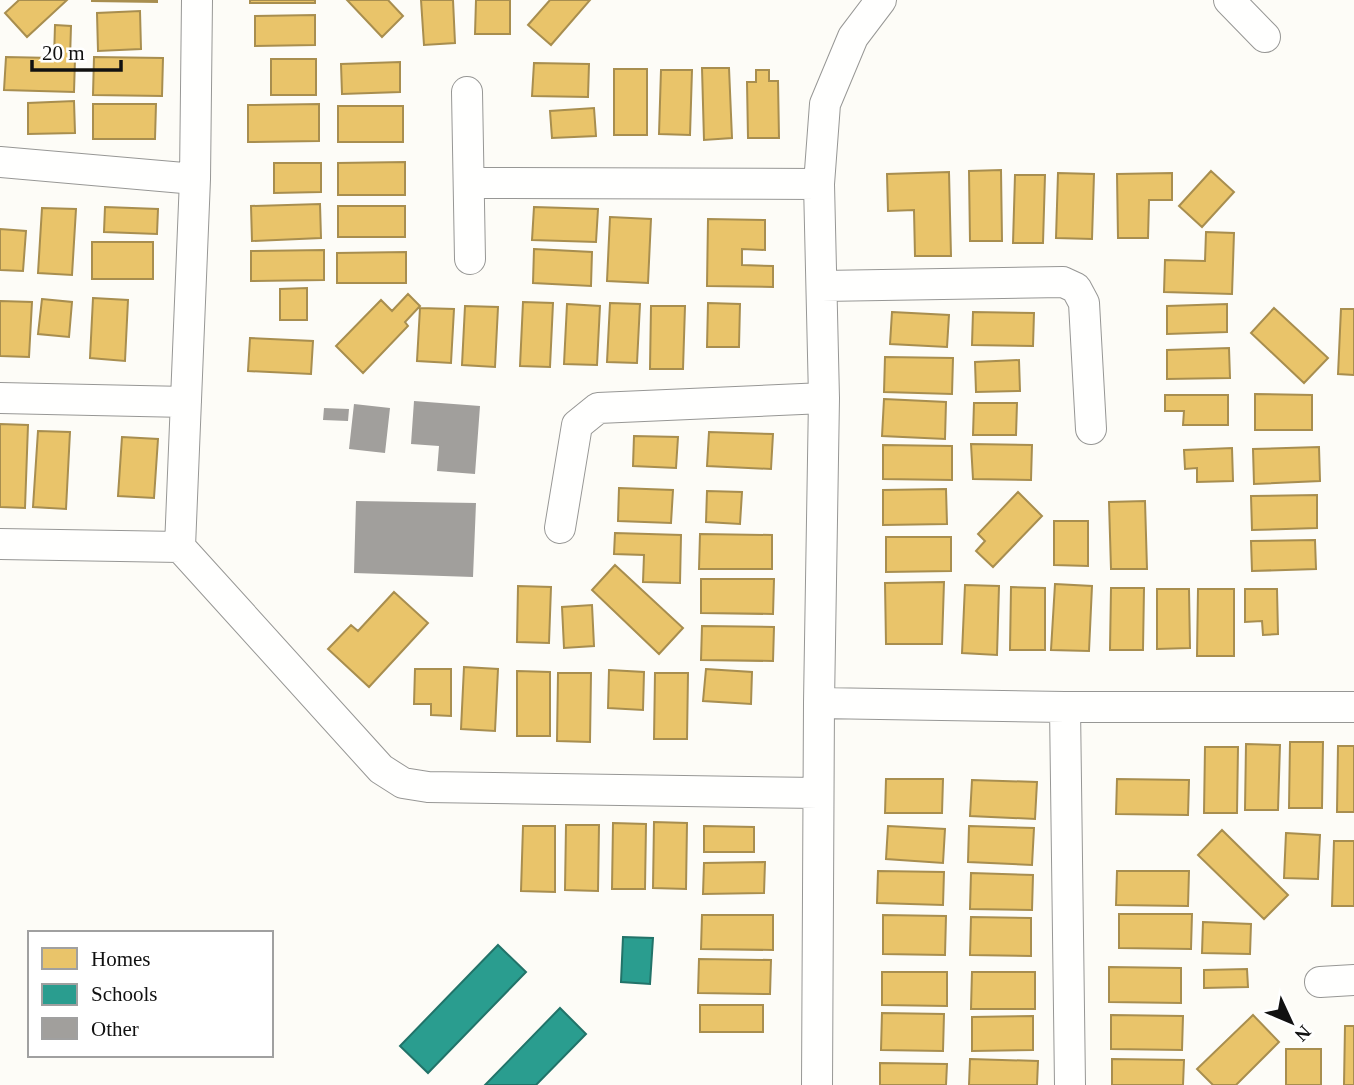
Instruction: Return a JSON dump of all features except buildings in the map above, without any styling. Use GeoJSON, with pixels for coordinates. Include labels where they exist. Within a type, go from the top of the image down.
{"type":"FeatureCollection","features":[{"type":"Feature","properties":{"kind":"street"},"geometry":{"type":"LineString","coordinates":[[197,0],[195,179],[180,547],[381,769],[403,783],[428,787],[488,789],[818,793]]}},
{"type":"Feature","properties":{"kind":"street"},"geometry":{"type":"LineString","coordinates":[[817,1085],[824,398],[819,184],[825,104],[853,37],[881,0]]}},
{"type":"Feature","properties":{"kind":"street"},"geometry":{"type":"LineString","coordinates":[[1229,0],[1265,37]]}},
{"type":"Feature","properties":{"kind":"street"},"geometry":{"type":"LineString","coordinates":[[467,92],[470,259]]}},
{"type":"Feature","properties":{"kind":"street"},"geometry":{"type":"LineString","coordinates":[[0,162],[195,179]]}},
{"type":"Feature","properties":{"kind":"street"},"geometry":{"type":"LineString","coordinates":[[469,183],[819,184]]}},
{"type":"Feature","properties":{"kind":"street"},"geometry":{"type":"LineString","coordinates":[[822,286],[1063,282],[1076,288],[1084,303],[1091,429]]}},
{"type":"Feature","properties":{"kind":"street"},"geometry":{"type":"LineString","coordinates":[[0,398],[186,402]]}},
{"type":"Feature","properties":{"kind":"street"},"geometry":{"type":"LineString","coordinates":[[560,528],[576,425],[598,408],[824,398]]}},
{"type":"Feature","properties":{"kind":"street"},"geometry":{"type":"LineString","coordinates":[[0,544],[180,547]]}},
{"type":"Feature","properties":{"kind":"street"},"geometry":{"type":"LineString","coordinates":[[819,704],[1354,707]]}},
{"type":"Feature","properties":{"kind":"street"},"geometry":{"type":"LineString","coordinates":[[1065,706],[1070,1085]]}},
{"type":"Feature","properties":{"kind":"street"},"geometry":{"type":"LineString","coordinates":[[1320,982],[1354,980]]}}]}
